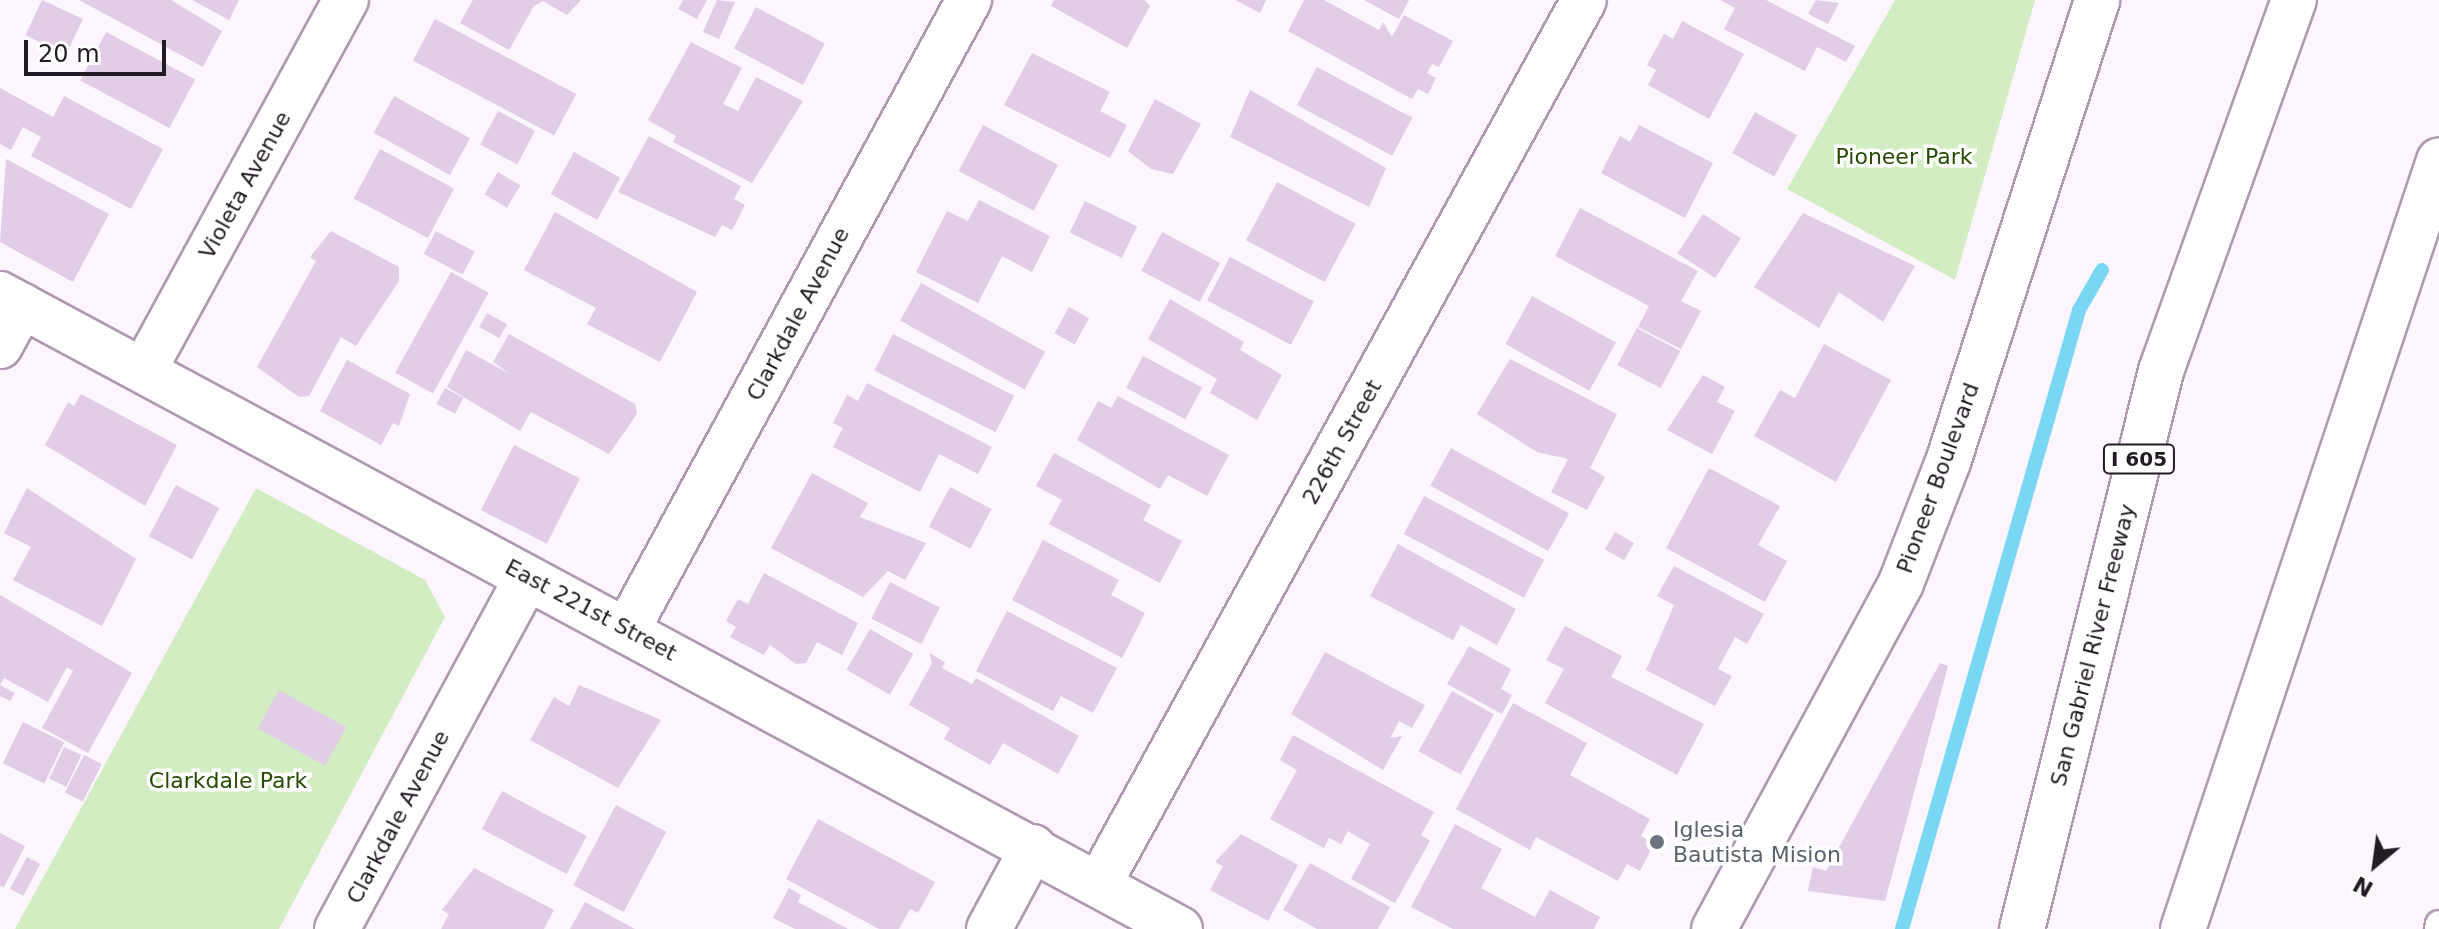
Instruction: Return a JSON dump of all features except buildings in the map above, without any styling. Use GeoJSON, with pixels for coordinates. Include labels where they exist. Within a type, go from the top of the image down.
{"type":"FeatureCollection","features":[{"type":"Feature","properties":{"kind":"main road","name":"Violeta Avenue"},"geometry":{"type":"LineString","coordinates":[[144,370],[346,0]]}},
{"type":"Feature","properties":{"kind":"main road","name":"Clarkdale Avenue"},"geometry":{"type":"LineString","coordinates":[[628,628],[969,0]]}},
{"type":"Feature","properties":{"kind":"main road","name":"226th Street"},"geometry":{"type":"LineString","coordinates":[[1099,884],[1584,0]]}},
{"type":"Feature","properties":{"kind":"main road","name":"Pioneer Boulevard"},"geometry":{"type":"LineString","coordinates":[[1714,929],[1901,583],[1948,462],[2097,0]]}},
{"type":"Feature","properties":{"kind":"main road","name":"San Gabriel River Freeway"},"geometry":{"type":"LineString","coordinates":[[2022,929],[2161,371],[2294,0]]}},
{"type":"Feature","properties":{"kind":"main road"},"geometry":{"type":"LineString","coordinates":[[2183,929],[2439,161]]}},
{"type":"Feature","properties":{"kind":"main road","name":"East 221st Street"},"geometry":{"type":"LineString","coordinates":[[11,300],[527,578],[628,628],[1180,929]]}},
{"type":"Feature","properties":{"kind":"main road"},"geometry":{"type":"LineString","coordinates":[[0,346],[11,300]]}},
{"type":"Feature","properties":{"kind":"main road","name":"Clarkdale Avenue"},"geometry":{"type":"LineString","coordinates":[[337,929],[527,578]]}},
{"type":"Feature","properties":{"kind":"main road"},"geometry":{"type":"LineString","coordinates":[[989,929],[1033,847]]}},
{"type":"Feature","properties":{"kind":"green space","name":"Pioneer Park"},"geometry":{"type":"Polygon","coordinates":[[[1895,0],[2035,0],[1955,280],[1787,189],[1895,0]]]}},
{"type":"Feature","properties":{"kind":"green space","name":"Clarkdale Park"},"geometry":{"type":"Polygon","coordinates":[[[256,488],[425,580],[445,617],[279,929],[15,929],[256,488]]]}},
{"type":"Feature","properties":{"kind":"waterway"},"geometry":{"type":"LineString","coordinates":[[1902,929],[2079,310],[2102,270]]}},
{"type":"Feature","properties":{"kind":"place","name":"Iglesia Bautista Mision"},"geometry":{"type":"Point","coordinates":[1657,842]}}]}
